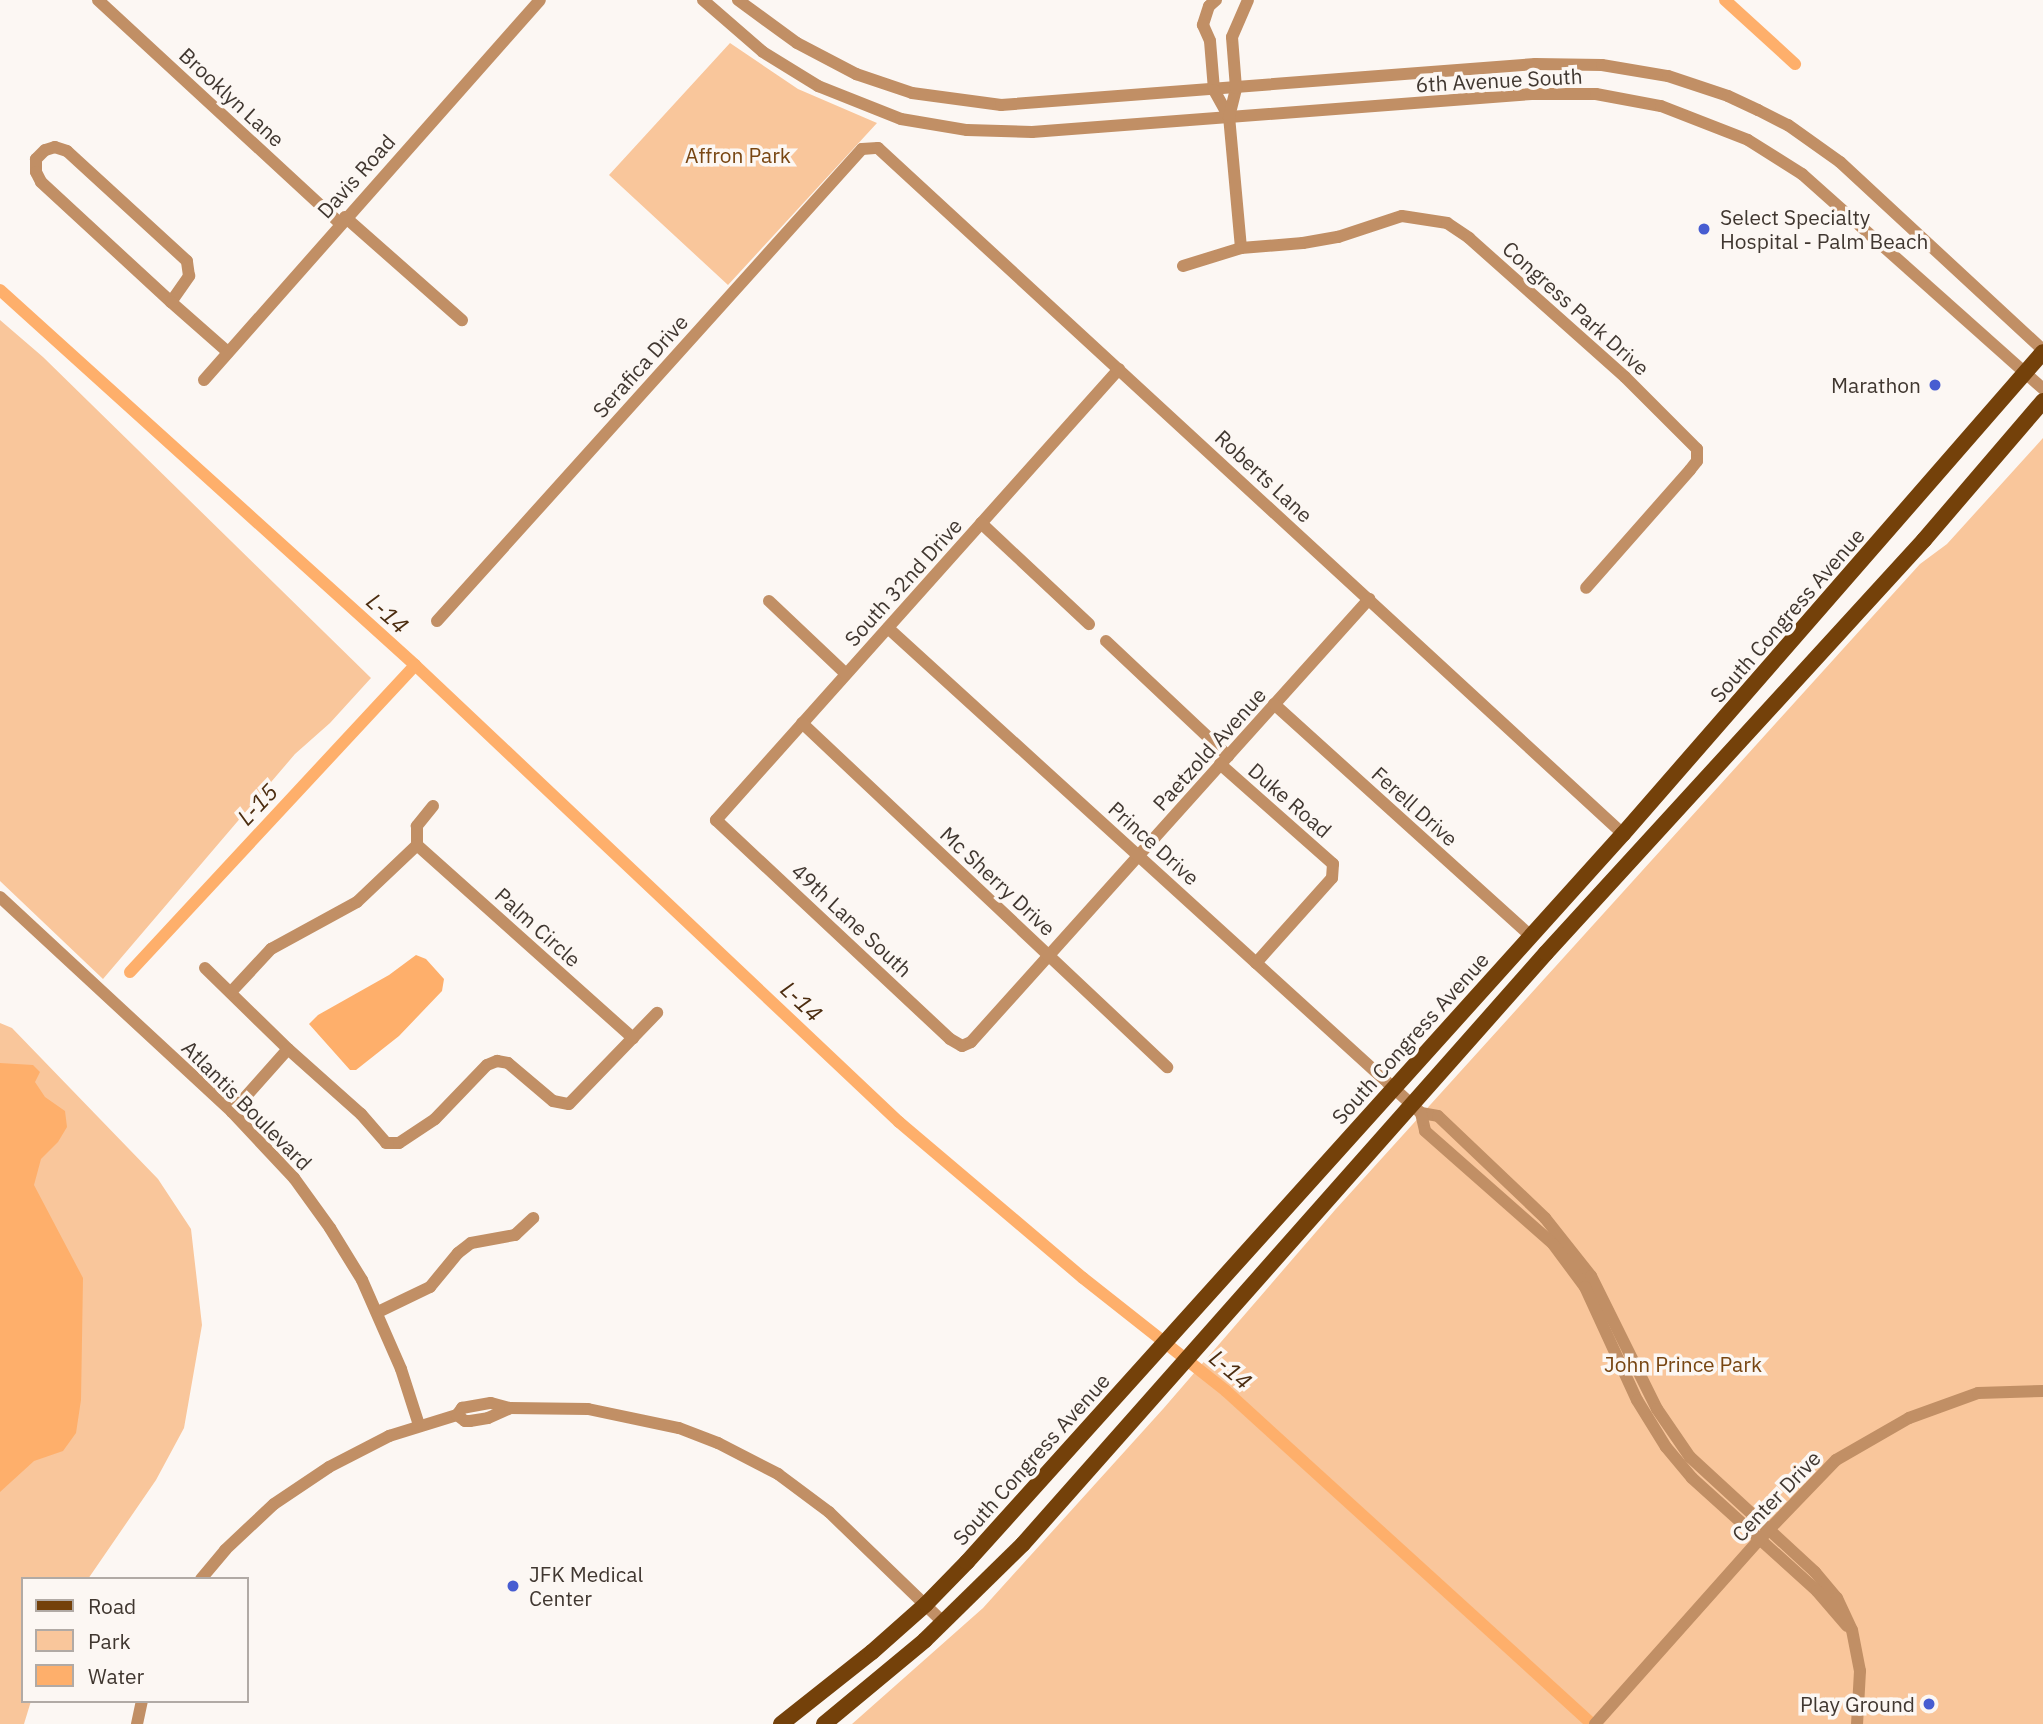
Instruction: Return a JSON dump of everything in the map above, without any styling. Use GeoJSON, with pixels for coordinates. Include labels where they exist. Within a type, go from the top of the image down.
{"type":"FeatureCollection","features":[{"type":"Feature","properties":{"kind":"main road","name":"South Congress Avenue"},"geometry":{"type":"LineString","coordinates":[[781,1724],[926,1604],[1026,1498],[1186,1315],[1623,834],[2043,351]]}},
{"type":"Feature","properties":{"kind":"main road"},"geometry":{"type":"LineString","coordinates":[[824,1724],[944,1623],[1023,1544],[1208,1335],[1416,1108],[1606,886],[1924,540],[2043,401]]}},
{"type":"Feature","properties":{"kind":"main road"},"geometry":{"type":"LineString","coordinates":[[1640,849],[1639,831],[1653,800]]}},
{"type":"Feature","properties":{"kind":"main road"},"geometry":{"type":"LineString","coordinates":[[1606,886],[1622,852],[1623,834]]}},
{"type":"Feature","properties":{"kind":"street","name":"Brooklyn Lane"},"geometry":{"type":"LineString","coordinates":[[98,0],[342,220],[462,320]]}},
{"type":"Feature","properties":{"kind":"street","name":"Davis Road"},"geometry":{"type":"LineString","coordinates":[[204,380],[342,220],[540,0]]}},
{"type":"Feature","properties":{"kind":"street","name":"6th Avenue South"},"geometry":{"type":"LineString","coordinates":[[703,0],[737,32],[790,69],[848,100],[901,119],[933,126],[997,132],[1565,93],[1629,100],[1692,116],[1748,140],[1802,174],[2043,389]]}},
{"type":"Feature","properties":{"kind":"street","name":"6th Avenue South"},"geometry":{"type":"LineString","coordinates":[[738,0],[771,26],[826,60],[912,93],[1001,105],[1568,64],[1633,69],[1697,85],[1728,96],[1788,125],[1840,162],[2043,351]]}},
{"type":"Feature","properties":{"kind":"street"},"geometry":{"type":"LineString","coordinates":[[1216,0],[1209,6],[1203,25],[1210,41],[1214,90],[1229,117]]}},
{"type":"Feature","properties":{"kind":"street"},"geometry":{"type":"LineString","coordinates":[[1241,248],[1229,117],[1236,88],[1233,37],[1248,0]]}},
{"type":"Feature","properties":{"kind":"street"},"geometry":{"type":"LineString","coordinates":[[172,302],[189,276],[187,261],[67,150],[55,147],[45,150],[36,159],[36,172],[41,182],[172,302],[228,352]]}},
{"type":"Feature","properties":{"kind":"street","name":"Roberts Lane"},"geometry":{"type":"LineString","coordinates":[[878,148],[1623,834]]}},
{"type":"Feature","properties":{"kind":"street","name":"Serafica Drive"},"geometry":{"type":"LineString","coordinates":[[437,621],[862,149],[878,148]]}},
{"type":"Feature","properties":{"kind":"street","name":"Congress Park Drive"},"geometry":{"type":"LineString","coordinates":[[1183,266],[1241,248],[1329,238],[1402,216],[1447,223],[1469,237],[1584,339],[1697,449],[1697,461],[1586,588]]}},
{"type":"Feature","properties":{"kind":"street","name":"South 32nd Drive"},"geometry":{"type":"LineString","coordinates":[[716,820],[1119,369]]}},
{"type":"Feature","properties":{"kind":"street"},"geometry":{"type":"LineString","coordinates":[[981,523],[1089,624]]}},
{"type":"Feature","properties":{"kind":"street","name":"Paetzold Avenue"},"geometry":{"type":"LineString","coordinates":[[962,1046],[971,1042],[1368,599]]}},
{"type":"Feature","properties":{"kind":"street"},"geometry":{"type":"LineString","coordinates":[[769,601],[846,674]]}},
{"type":"Feature","properties":{"kind":"street","name":"Prince Drive"},"geometry":{"type":"LineString","coordinates":[[888,628],[1416,1108]]}},
{"type":"Feature","properties":{"kind":"street"},"geometry":{"type":"LineString","coordinates":[[1106,640],[1224,760]]}},
{"type":"Feature","properties":{"kind":"street","name":"Ferell Drive"},"geometry":{"type":"LineString","coordinates":[[1274,704],[1531,936]]}},
{"type":"Feature","properties":{"kind":"street","name":"Mc Sherry Drive"},"geometry":{"type":"LineString","coordinates":[[802,723],[1167,1067]]}},
{"type":"Feature","properties":{"kind":"street","name":"Duke Road"},"geometry":{"type":"LineString","coordinates":[[1224,760],[1333,864],[1332,878],[1256,963]]}},
{"type":"Feature","properties":{"kind":"street"},"geometry":{"type":"LineString","coordinates":[[232,992],[271,949],[357,902],[417,845],[417,826],[433,806]]}},
{"type":"Feature","properties":{"kind":"street","name":"49th Lane South"},"geometry":{"type":"LineString","coordinates":[[716,820],[950,1039],[962,1046]]}},
{"type":"Feature","properties":{"kind":"street","name":"Palm Circle"},"geometry":{"type":"LineString","coordinates":[[417,845],[633,1038]]}},
{"type":"Feature","properties":{"kind":"street","name":"Atlantis Boulevard"},"geometry":{"type":"LineString","coordinates":[[0,897],[232,1112],[267,1147],[318,1210],[341,1244],[378,1312],[419,1426]]}},
{"type":"Feature","properties":{"kind":"street"},"geometry":{"type":"LineString","coordinates":[[205,968],[288,1049],[361,1114],[386,1143],[399,1143],[448,1109],[486,1065],[497,1061],[508,1063],[553,1101],[569,1104],[657,1013]]}},
{"type":"Feature","properties":{"kind":"street"},"geometry":{"type":"LineString","coordinates":[[232,1112],[288,1049]]}},
{"type":"Feature","properties":{"kind":"street"},"geometry":{"type":"LineString","coordinates":[[1416,1108],[1425,1130],[1553,1244],[1585,1287],[1657,1409],[1690,1457],[1828,1585],[1852,1630],[1860,1671],[1857,1724]]}},
{"type":"Feature","properties":{"kind":"street"},"geometry":{"type":"LineString","coordinates":[[1416,1108],[1438,1116],[1545,1218],[1591,1276],[1622,1351],[1637,1400],[1667,1447],[1692,1478],[1817,1591],[1839,1619],[1852,1630]]}},
{"type":"Feature","properties":{"kind":"street"},"geometry":{"type":"LineString","coordinates":[[378,1312],[430,1287],[458,1253],[471,1243],[515,1235],[533,1219]]}},
{"type":"Feature","properties":{"kind":"street","name":"Center Drive"},"geometry":{"type":"LineString","coordinates":[[1595,1724],[1759,1540],[1836,1460],[1909,1418],[1978,1393],[2043,1391]]}},
{"type":"Feature","properties":{"kind":"street"},"geometry":{"type":"LineString","coordinates":[[203,1577],[248,1526],[301,1485],[389,1436],[457,1415],[470,1421],[488,1418],[510,1408],[580,1409],[630,1415],[679,1428],[718,1443],[778,1474],[810,1497],[944,1623]]}},
{"type":"Feature","properties":{"kind":"street"},"geometry":{"type":"LineString","coordinates":[[136,1724],[141,1703]]}},
{"type":"Feature","properties":{"kind":"green space","name":"Affron Park"},"geometry":{"type":"Polygon","coordinates":[[[730,43],[798,89],[877,123],[728,285],[609,175],[730,43]]]}},
{"type":"Feature","properties":{"kind":"green space"},"geometry":{"type":"Polygon","coordinates":[[[0,320],[43,357],[371,678],[330,723],[295,754],[103,979],[0,881],[0,320]]]}},
{"type":"Feature","properties":{"kind":"green space","name":"John Prince Park"},"geometry":{"type":"Polygon","coordinates":[[[2043,438],[2043,1724],[852,1724],[983,1608],[1163,1409],[1335,1210],[1920,564],[1947,544],[2043,438]]]}},
{"type":"Feature","properties":{"kind":"green space"},"geometry":{"type":"Polygon","coordinates":[[[0,1023],[12,1028],[158,1179],[191,1229],[202,1325],[184,1428],[156,1480],[89,1577],[21,1577],[21,1703],[30,1703],[24,1724],[0,1724],[0,1023]]]}},
{"type":"Feature","properties":{"kind":"water"},"geometry":{"type":"Polygon","coordinates":[[[416,955],[426,959],[444,979],[442,991],[399,1036],[356,1070],[350,1070],[309,1024],[318,1015],[389,975],[416,955]]]}},
{"type":"Feature","properties":{"kind":"water"},"geometry":{"type":"Polygon","coordinates":[[[0,1063],[33,1065],[40,1072],[35,1082],[45,1097],[65,1111],[67,1127],[58,1142],[41,1159],[34,1185],[83,1278],[81,1400],[76,1433],[63,1451],[34,1461],[0,1492],[0,1063]]]}},
{"type":"Feature","properties":{"kind":"waterway"},"geometry":{"type":"LineString","coordinates":[[1725,0],[1795,64]]}},
{"type":"Feature","properties":{"kind":"waterway","name":"L-14"},"geometry":{"type":"LineString","coordinates":[[0,290],[415,665],[899,1122],[1083,1278],[1226,1391],[1592,1724]]}},
{"type":"Feature","properties":{"kind":"waterway","name":"L-15"},"geometry":{"type":"LineString","coordinates":[[130,972],[415,665]]}},
{"type":"Feature","properties":{"kind":"place","name":"Select Specialty Hospital - Palm Beach"},"geometry":{"type":"Point","coordinates":[1704,229]}},
{"type":"Feature","properties":{"kind":"place","name":"Marathon"},"geometry":{"type":"Point","coordinates":[1935,385]}},
{"type":"Feature","properties":{"kind":"place","name":"JFK Medical Center"},"geometry":{"type":"Point","coordinates":[513,1586]}},
{"type":"Feature","properties":{"kind":"place","name":"Play Ground"},"geometry":{"type":"Point","coordinates":[1929,1704]}}]}
